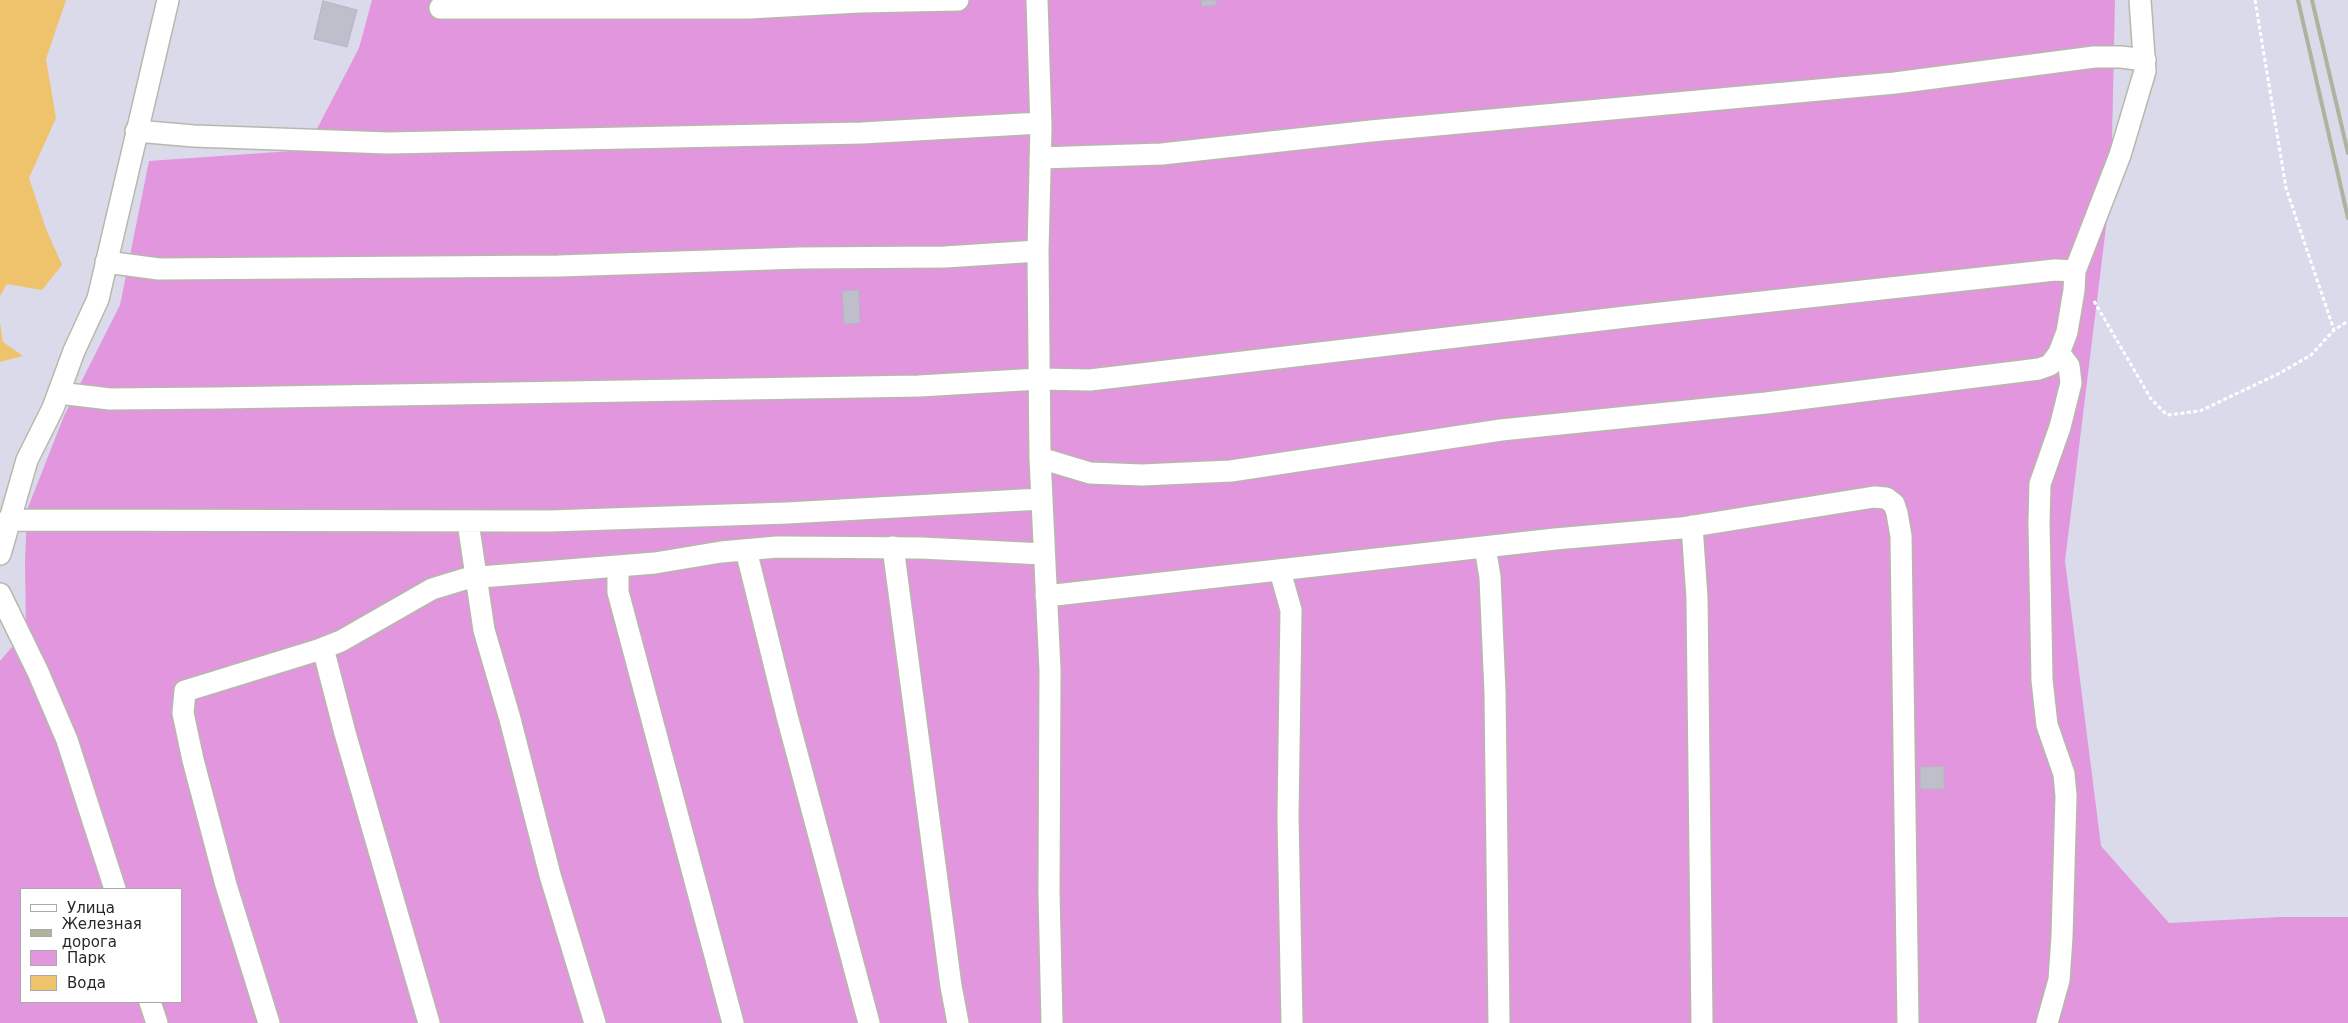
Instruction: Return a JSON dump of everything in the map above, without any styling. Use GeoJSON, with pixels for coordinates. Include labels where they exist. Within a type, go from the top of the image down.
{"type":"FeatureCollection","features":[{"type":"Feature","properties":{"kind":"street"},"geometry":{"type":"LineString","coordinates":[[0,554],[8,520],[27,460],[59,393],[74,351],[98,299],[168,0]]}},
{"type":"Feature","properties":{"kind":"street"},"geometry":{"type":"LineString","coordinates":[[440,8],[749,8],[858,2],[958,0]]}},
{"type":"Feature","properties":{"kind":"street"},"geometry":{"type":"LineString","coordinates":[[1037,0],[1041,123],[1038,251],[1040,458],[1050,670],[1052,1023]]}},
{"type":"Feature","properties":{"kind":"street"},"geometry":{"type":"LineString","coordinates":[[1040,458],[1090,473],[1142,475],[1231,471],[1501,430],[1766,403],[2039,369],[2050,365],[2059,352],[2067,332],[2075,271],[2120,156],[2145,71],[2140,0]]}},
{"type":"Feature","properties":{"kind":"street"},"geometry":{"type":"LineString","coordinates":[[1040,158],[1162,154],[1371,131],[1895,83],[2094,57],[2121,57],[2145,60]]}},
{"type":"Feature","properties":{"kind":"street"},"geometry":{"type":"LineString","coordinates":[[136,131],[194,136],[388,143],[862,133],[1041,123]]}},
{"type":"Feature","properties":{"kind":"street"},"geometry":{"type":"LineString","coordinates":[[106,262],[158,269],[500,267],[800,258],[945,258],[1038,251]]}},
{"type":"Feature","properties":{"kind":"street"},"geometry":{"type":"LineString","coordinates":[[59,393],[110,398],[524,394],[727,388],[919,386],[1039,379],[1090,380],[1644,315],[2055,270],[2075,271]]}},
{"type":"Feature","properties":{"kind":"street"},"geometry":{"type":"LineString","coordinates":[[2047,1023],[2053,1007],[2060,971],[2066,796],[2064,774],[2047,725],[2042,680],[2039,522],[2040,484],[2072,383],[2069,366],[2059,352]]}},
{"type":"Feature","properties":{"kind":"street"},"geometry":{"type":"LineString","coordinates":[[1046,596],[1692,526],[1874,497],[1886,498],[1894,504],[1901,536],[1908,1023]]}},
{"type":"Feature","properties":{"kind":"street"},"geometry":{"type":"LineString","coordinates":[[8,520],[468,522],[787,513],[1041,499]]}},
{"type":"Feature","properties":{"kind":"street"},"geometry":{"type":"LineString","coordinates":[[468,522],[478,577],[484,630],[510,719],[550,874],[595,1023]]}},
{"type":"Feature","properties":{"kind":"street"},"geometry":{"type":"LineString","coordinates":[[1692,526],[1697,598],[1702,1023]]}},
{"type":"Feature","properties":{"kind":"street"},"geometry":{"type":"LineString","coordinates":[[269,1023],[226,885],[193,760],[183,713],[185,691],[341,641],[432,589],[468,578],[655,563],[746,550],[828,546],[1044,554]]}},
{"type":"Feature","properties":{"kind":"street"},"geometry":{"type":"LineString","coordinates":[[893,547],[951,986],[958,1023]]}},
{"type":"Feature","properties":{"kind":"street"},"geometry":{"type":"LineString","coordinates":[[1485,547],[1490,577],[1495,692],[1499,1023]]}},
{"type":"Feature","properties":{"kind":"street"},"geometry":{"type":"LineString","coordinates":[[746,550],[869,1023]]}},
{"type":"Feature","properties":{"kind":"street"},"geometry":{"type":"LineString","coordinates":[[618,566],[618,592],[732,1023]]}},
{"type":"Feature","properties":{"kind":"street"},"geometry":{"type":"LineString","coordinates":[[1280,571],[1291,610],[1288,818],[1292,1023]]}},
{"type":"Feature","properties":{"kind":"street"},"geometry":{"type":"LineString","coordinates":[[0,594],[38,672],[67,740],[115,888]]}},
{"type":"Feature","properties":{"kind":"street"},"geometry":{"type":"LineString","coordinates":[[323,648],[345,733],[429,1023]]}},
{"type":"Feature","properties":{"kind":"street"},"geometry":{"type":"LineString","coordinates":[[150,1003],[157,1023]]}},
{"type":"Feature","properties":{"kind":"path"},"geometry":{"type":"LineString","coordinates":[[2255,0],[2286,188],[2334,330]]}},
{"type":"Feature","properties":{"kind":"path"},"geometry":{"type":"LineString","coordinates":[[2075,271],[2152,399],[2167,415],[2200,411],[2280,372],[2311,355],[2334,330],[2348,321]]}},
{"type":"Feature","properties":{"kind":"green space"},"geometry":{"type":"Polygon","coordinates":[[[372,0],[2115,0],[2111,186],[2065,561],[2101,846],[2169,923],[2280,917],[2348,917],[2348,1023],[0,1023],[0,661],[26,631],[25,563],[27,510],[64,416],[120,305],[149,161],[306,150],[359,48],[372,0]]]}},
{"type":"Feature","properties":{"kind":"water"},"geometry":{"type":"Polygon","coordinates":[[[0,0],[66,0],[46,59],[56,118],[29,178],[46,229],[62,265],[42,290],[7,284],[0,296],[0,0]]]}},
{"type":"Feature","properties":{"kind":"water"},"geometry":{"type":"Polygon","coordinates":[[[0,322],[3,342],[23,356],[0,362],[0,322]]]}},
{"type":"Feature","properties":{"kind":"building"},"geometry":{"type":"Polygon","coordinates":[[[1201,0],[1216,0],[1217,5],[1202,7],[1201,0]]]}},
{"type":"Feature","properties":{"kind":"building"},"geometry":{"type":"Polygon","coordinates":[[[323,1],[357,10],[347,47],[314,39],[323,1]]]}},
{"type":"Feature","properties":{"kind":"building"},"geometry":{"type":"Polygon","coordinates":[[[859,290],[860,323],[844,324],[842,291],[859,290]]]}},
{"type":"Feature","properties":{"kind":"building"},"geometry":{"type":"Polygon","coordinates":[[[1944,766],[1944,789],[1920,789],[1920,767],[1944,766]]]}},
{"type":"Feature","properties":{"kind":"railway"},"geometry":{"type":"LineString","coordinates":[[2298,0],[2348,218]]}},
{"type":"Feature","properties":{"kind":"railway"},"geometry":{"type":"LineString","coordinates":[[2312,0],[2348,153]]}}]}
